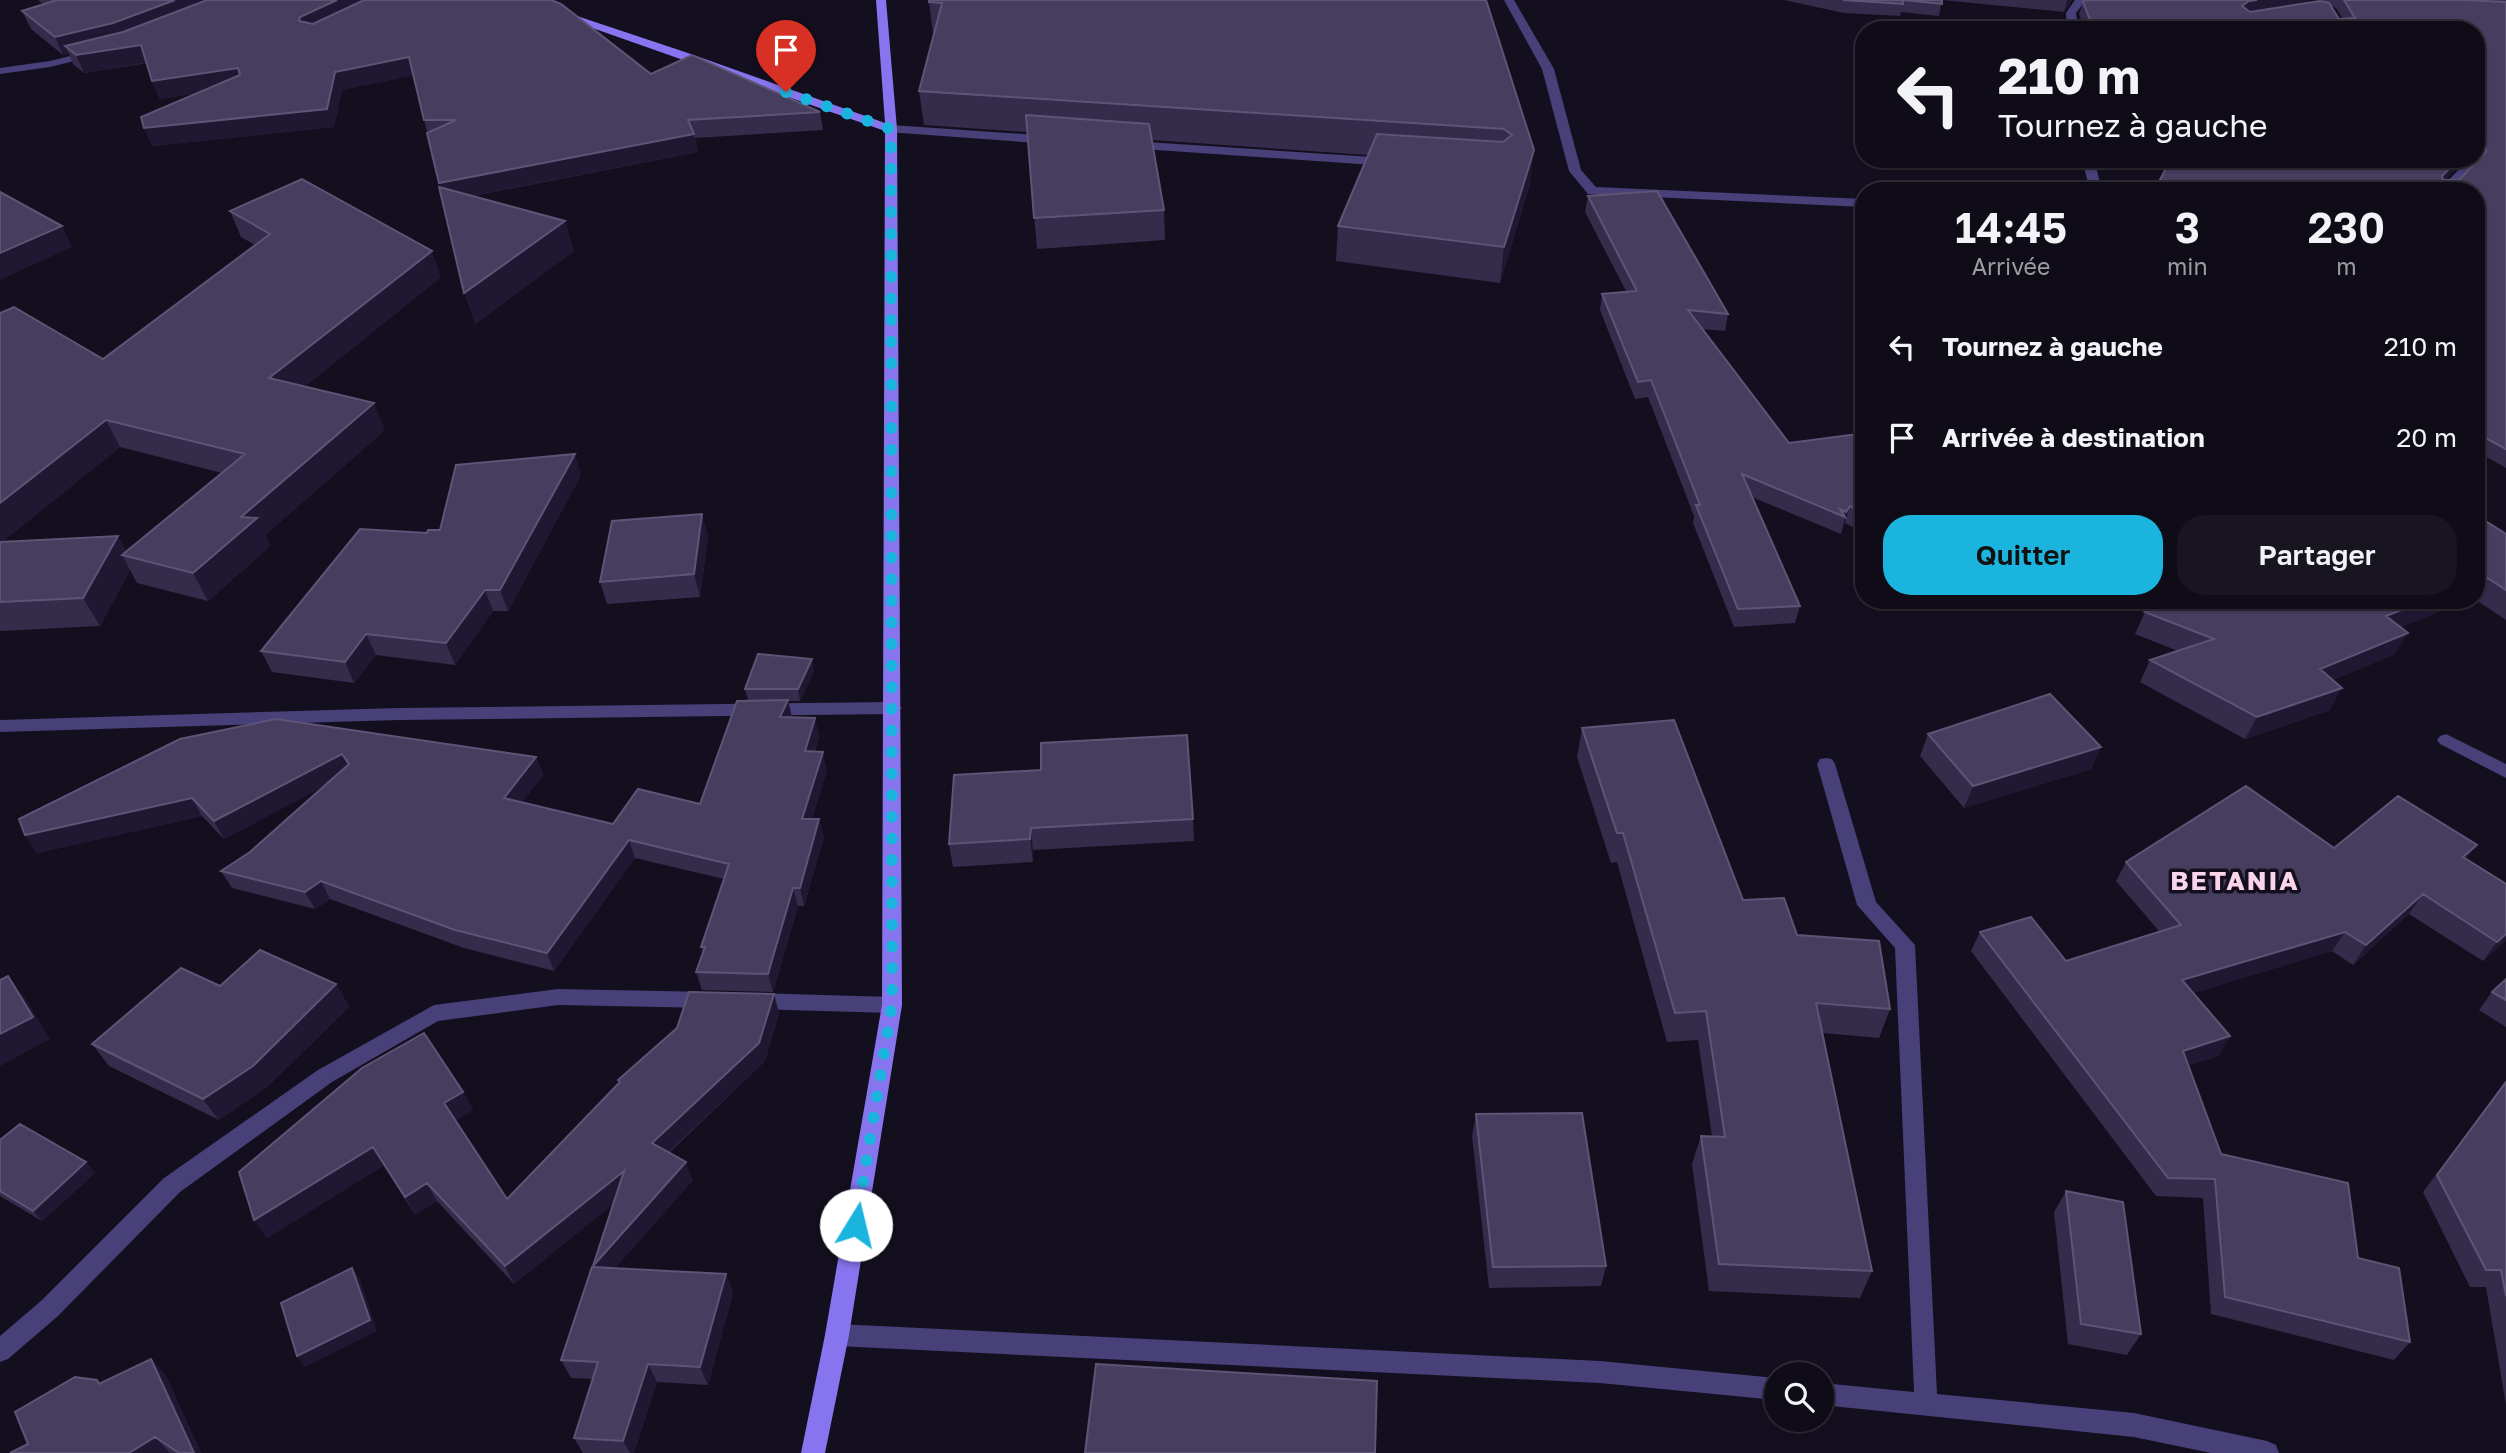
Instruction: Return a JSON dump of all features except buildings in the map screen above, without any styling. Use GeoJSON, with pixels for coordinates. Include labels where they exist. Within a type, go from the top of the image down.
{"type":"FeatureCollection","features":[{"type":"Feature","properties":{"kind":"street"},"geometry":{"type":"LineString","coordinates":[[518,0],[681,54],[891,129],[1071,141]]}},
{"type":"Feature","properties":{"kind":"street"},"geometry":{"type":"LineString","coordinates":[[813,1453],[837,1335],[892,1004],[891,129],[881,0]]}},
{"type":"Feature","properties":{"kind":"street"},"geometry":{"type":"LineString","coordinates":[[1509,0],[1548,69],[1575,172],[1592,191],[1855,203]]}},
{"type":"Feature","properties":{"kind":"street"},"geometry":{"type":"LineString","coordinates":[[2072,21],[2071,13],[2081,0]]}},
{"type":"Feature","properties":{"kind":"street"},"geometry":{"type":"LineString","coordinates":[[0,71],[50,64],[100,51]]}},
{"type":"Feature","properties":{"kind":"street"},"geometry":{"type":"LineString","coordinates":[[1112,144],[1403,163]]}},
{"type":"Feature","properties":{"kind":"street"},"geometry":{"type":"LineString","coordinates":[[2453,182],[2468,168]]}},
{"type":"Feature","properties":{"kind":"street"},"geometry":{"type":"LineString","coordinates":[[0,726],[399,714],[893,708]]}},
{"type":"Feature","properties":{"kind":"street"},"geometry":{"type":"LineString","coordinates":[[2446,740],[2506,772]]}},
{"type":"Feature","properties":{"kind":"street"},"geometry":{"type":"LineString","coordinates":[[1826,764],[1867,905],[1905,945],[1926,1404]]}},
{"type":"Feature","properties":{"kind":"street"},"geometry":{"type":"LineString","coordinates":[[0,1350],[50,1308],[172,1185],[325,1076],[434,1013],[558,996],[892,1004]]}},
{"type":"Feature","properties":{"kind":"street"},"geometry":{"type":"LineString","coordinates":[[837,1335],[1600,1372],[1764,1388]]}},
{"type":"Feature","properties":{"kind":"street"},"geometry":{"type":"LineString","coordinates":[[1834,1395],[2134,1425],[2267,1453]]}},
{"type":"Feature","properties":{"kind":"district","name":"BETANIA"},"geometry":{"type":"Point","coordinates":[2235,880]}},
{"type":"Feature","properties":{"kind":"route"},"geometry":{"type":"LineString","coordinates":[[786,92],[891,129],[892,1004],[856,1225]]}}]}
